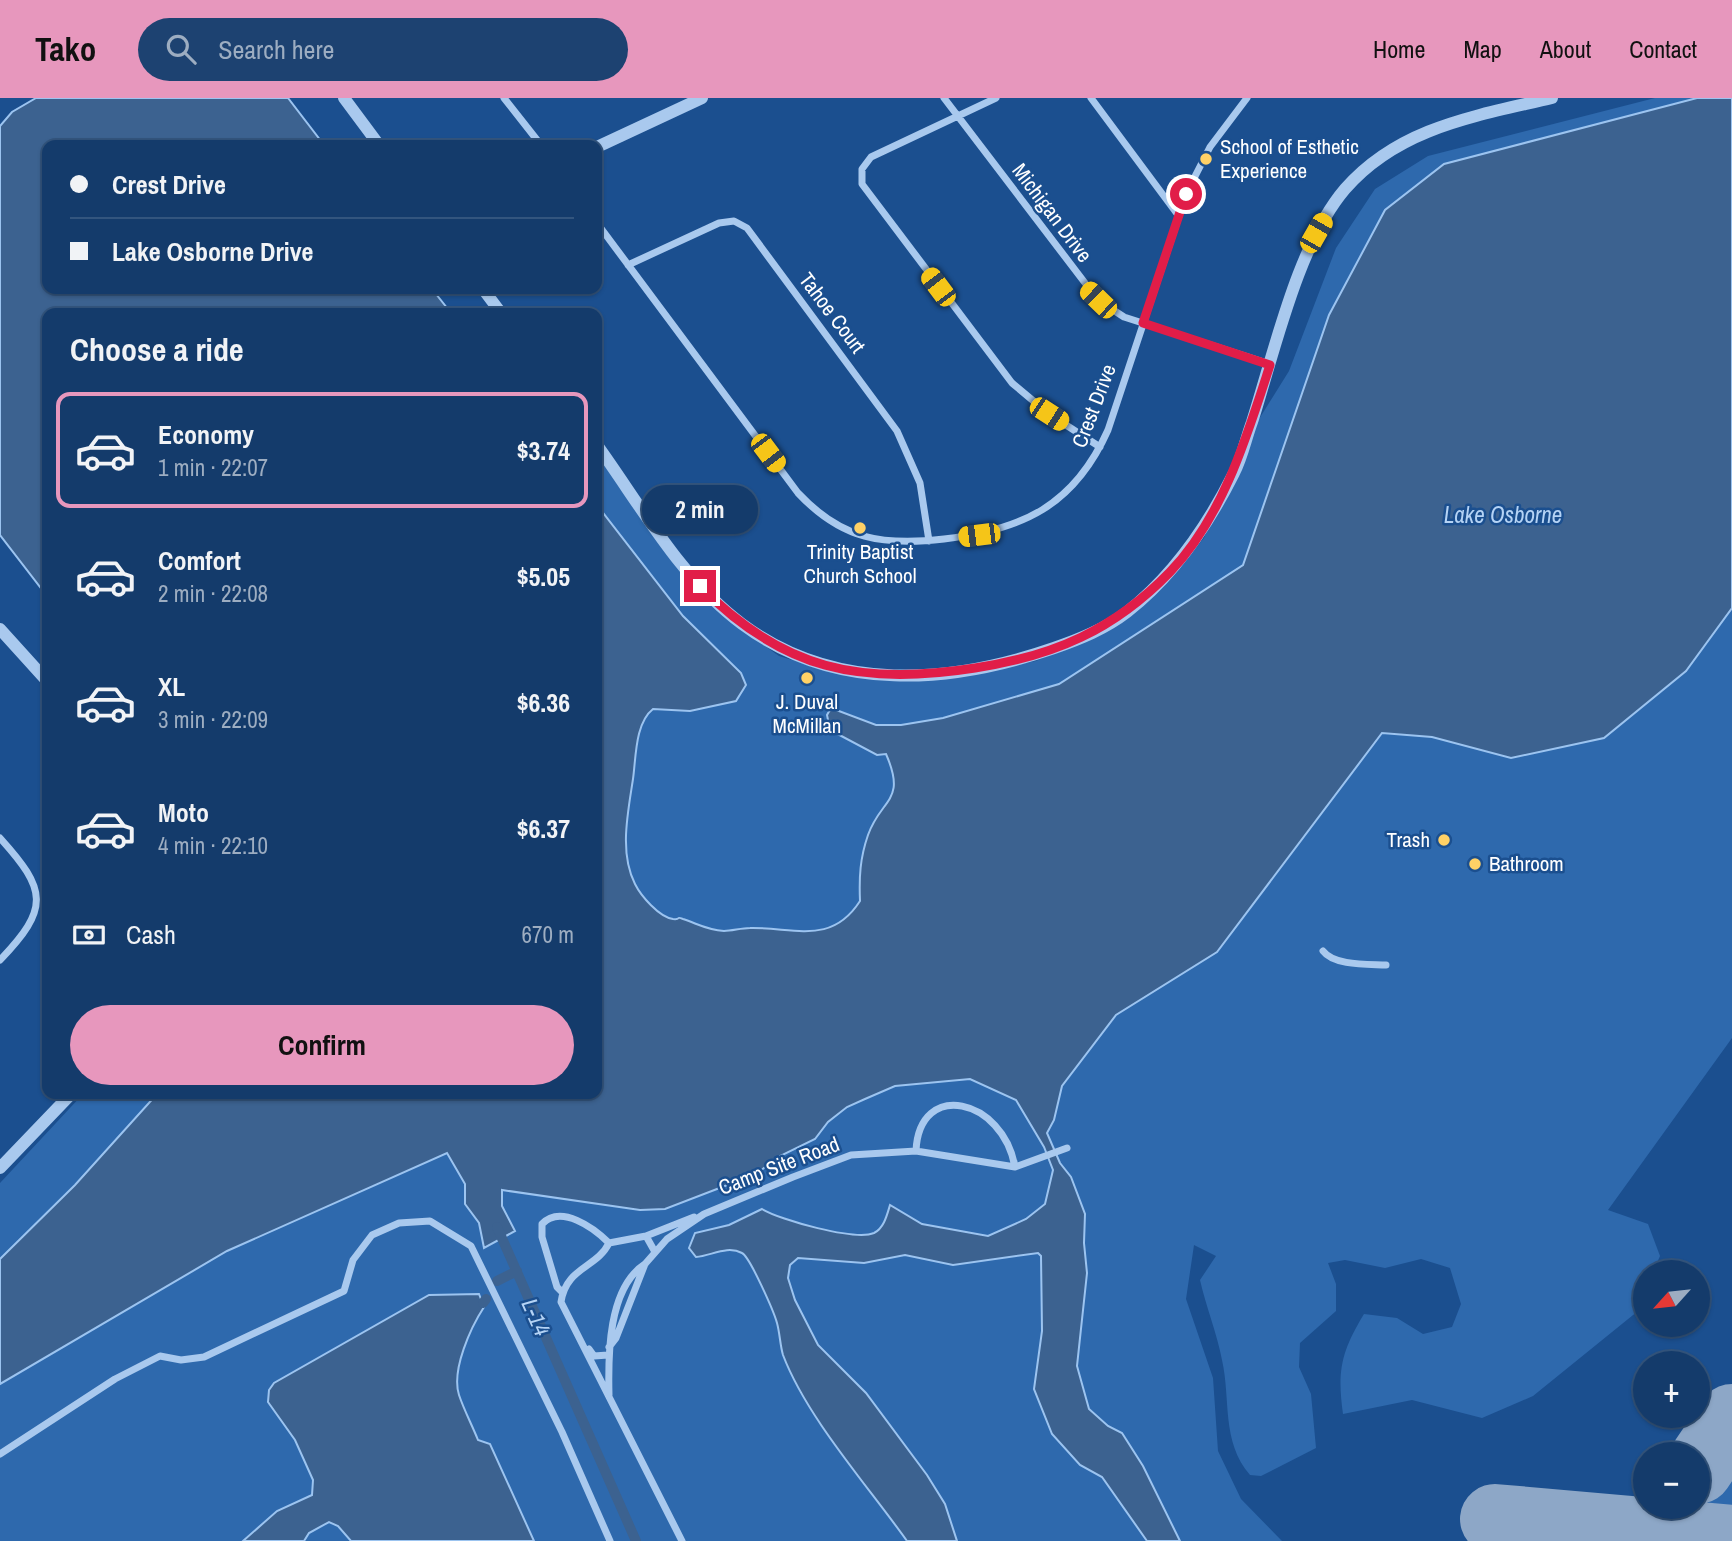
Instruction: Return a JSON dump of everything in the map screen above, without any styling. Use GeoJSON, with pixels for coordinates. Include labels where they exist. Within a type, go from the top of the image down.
{"type":"FeatureCollection","features":[{"type":"Feature","properties":{"kind":"street"},"geometry":{"type":"LineString","coordinates":[[344,98],[375,140]]}},
{"type":"Feature","properties":{"kind":"street"},"geometry":{"type":"LineString","coordinates":[[504,98],[537,140]]}},
{"type":"Feature","properties":{"kind":"street"},"geometry":{"type":"LineString","coordinates":[[602,145],[702,98]]}},
{"type":"Feature","properties":{"kind":"street","name":"Michigan Drive"},"geometry":{"type":"LineString","coordinates":[[944,98],[1087,289],[1110,309],[1143,323],[1270,365]]}},
{"type":"Feature","properties":{"kind":"street"},"geometry":{"type":"LineString","coordinates":[[996,98],[871,157],[862,169],[862,184],[1006,376],[1049,414],[1100,447]]}},
{"type":"Feature","properties":{"kind":"street"},"geometry":{"type":"LineString","coordinates":[[1091,98],[1178,215]]}},
{"type":"Feature","properties":{"kind":"street"},"geometry":{"type":"LineString","coordinates":[[602,452],[694,578],[742,624],[792,653],[819,664],[875,676],[923,676],[1027,658],[1074,642],[1128,612],[1171,571],[1189,549],[1235,472],[1316,233],[1337,200],[1362,172],[1396,146],[1435,127],[1552,98]]}},
{"type":"Feature","properties":{"kind":"street","name":"Crest Drive"},"geometry":{"type":"LineString","coordinates":[[602,230],[810,507],[824,518],[856,535],[883,541],[929,541],[998,531],[1038,513],[1073,485],[1100,447],[1178,215],[1210,147],[1242,100]]}},
{"type":"Feature","properties":{"kind":"street","name":"Tahoe Court"},"geometry":{"type":"LineString","coordinates":[[628,265],[719,223],[734,221],[747,228],[897,430],[920,483],[929,541]]}},
{"type":"Feature","properties":{"kind":"street"},"geometry":{"type":"LineString","coordinates":[[0,629],[42,675]]}},
{"type":"Feature","properties":{"kind":"street"},"geometry":{"type":"LineString","coordinates":[[0,838],[29,871],[36,899],[29,927],[0,960]]}},
{"type":"Feature","properties":{"kind":"street"},"geometry":{"type":"LineString","coordinates":[[1323,951],[1340,960],[1386,964]]}},
{"type":"Feature","properties":{"kind":"street"},"geometry":{"type":"LineString","coordinates":[[0,1168],[66,1099]]}},
{"type":"Feature","properties":{"kind":"street"},"geometry":{"type":"LineString","coordinates":[[916,1152],[920,1129],[929,1117],[942,1108],[965,1106],[981,1111],[994,1121],[1006,1138],[1016,1167]]}},
{"type":"Feature","properties":{"kind":"street","name":"Camp Site Road"},"geometry":{"type":"LineString","coordinates":[[682,1541],[609,1395],[610,1332],[630,1279],[667,1239],[704,1214],[851,1155],[916,1152],[1016,1167],[1067,1148]]}},
{"type":"Feature","properties":{"kind":"street"},"geometry":{"type":"LineString","coordinates":[[562,1292],[556,1287],[544,1246],[541,1230],[544,1220],[560,1217],[579,1221],[609,1243],[646,1236],[704,1214]]}},
{"type":"Feature","properties":{"kind":"street"},"geometry":{"type":"LineString","coordinates":[[0,1454],[115,1379],[160,1356],[181,1360],[204,1357],[324,1303],[344,1291],[353,1260],[372,1235],[399,1223],[430,1221],[471,1246],[562,1432],[610,1541]]}},
{"type":"Feature","properties":{"kind":"street"},"geometry":{"type":"LineString","coordinates":[[646,1236],[655,1252]]}},
{"type":"Feature","properties":{"kind":"street"},"geometry":{"type":"LineString","coordinates":[[609,1243],[606,1250],[570,1278],[562,1292],[565,1313],[609,1395]]}},
{"type":"Feature","properties":{"kind":"street"},"geometry":{"type":"LineString","coordinates":[[581,1342],[585,1342],[594,1356],[608,1351]]}},
{"type":"Feature","properties":{"kind":"shaded area"},"geometry":{"type":"Polygon","coordinates":[[[1655,98],[1732,98],[1732,1038],[1608,1210],[1648,1224],[1660,1256],[1658,1260],[1633,1260],[1633,1315],[1533,1396],[1482,1418],[1412,1400],[1343,1414],[1343,1362],[1350,1340],[1364,1314],[1397,1318],[1423,1334],[1452,1327],[1461,1304],[1450,1268],[1421,1259],[1385,1268],[1345,1260],[1328,1263],[1336,1284],[1336,1311],[1300,1343],[1299,1367],[1311,1394],[1316,1448],[1261,1476],[1250,1475],[1241,1462],[1231,1434],[1222,1360],[1200,1280],[1216,1256],[1194,1245],[1186,1299],[1213,1378],[1218,1451],[1241,1499],[1282,1541],[0,1541],[0,1183],[78,1099],[602,1099],[602,460],[736,625],[779,656],[819,668],[970,673],[1036,661],[1108,629],[1169,580],[1204,538],[1249,435],[1289,371],[1336,248],[1375,189],[1428,156],[1655,98]]]}},
{"type":"Feature","properties":{"kind":"shaded area"},"geometry":{"type":"Polygon","coordinates":[[[1732,1469],[1732,1520],[1697,1519],[1710,1519],[1710,1500],[1732,1469]]]}},
{"type":"Feature","properties":{"kind":"water"},"geometry":{"type":"Polygon","coordinates":[[[36,98],[288,98],[320,140],[42,140],[42,294],[436,294],[447,308],[42,308],[42,590],[0,535],[0,126],[12,112],[36,98]]]}},
{"type":"Feature","properties":{"kind":"water","name":"Lake Osborne"},"geometry":{"type":"Polygon","coordinates":[[[1697,98],[1732,98],[1732,608],[1686,671],[1604,738],[1511,758],[1432,737],[1382,733],[1217,952],[1116,1015],[1062,1086],[1054,1120],[1047,1133],[1060,1163],[1071,1177],[1085,1214],[1087,1273],[1077,1366],[1089,1409],[1108,1426],[1122,1433],[1143,1466],[1180,1541],[1147,1541],[1102,1477],[1080,1465],[1052,1434],[1034,1389],[1042,1331],[1041,1256],[1038,1253],[953,1265],[905,1255],[864,1263],[798,1258],[790,1265],[788,1278],[795,1300],[818,1345],[866,1393],[927,1475],[945,1504],[957,1541],[907,1541],[839,1451],[807,1403],[783,1355],[777,1323],[746,1257],[731,1250],[696,1257],[689,1248],[695,1233],[729,1225],[762,1209],[784,1219],[818,1228],[864,1235],[874,1233],[880,1228],[890,1205],[922,1224],[988,1236],[1026,1219],[1045,1204],[1053,1170],[1044,1147],[1016,1100],[970,1079],[895,1086],[847,1107],[828,1122],[815,1139],[780,1156],[756,1174],[665,1209],[640,1210],[502,1190],[502,1206],[515,1231],[484,1248],[479,1223],[465,1204],[465,1184],[447,1153],[227,1251],[0,1384],[0,1259],[75,1185],[152,1099],[602,1099],[602,511],[683,616],[741,673],[746,685],[736,701],[690,711],[653,709],[647,715],[637,741],[626,832],[627,859],[635,884],[646,900],[662,914],[713,929],[811,931],[837,924],[849,915],[860,901],[865,843],[873,823],[890,799],[894,782],[886,754],[877,755],[830,730],[827,715],[831,708],[876,725],[901,725],[943,718],[1059,684],[1243,565],[1329,315],[1385,210],[1444,164],[1697,98]]]}},
{"type":"Feature","properties":{"kind":"water"},"geometry":{"type":"Polygon","coordinates":[[[479,1294],[484,1307],[468,1337],[460,1361],[457,1385],[459,1395],[478,1440],[490,1444],[534,1541],[351,1541],[338,1526],[329,1522],[309,1533],[304,1541],[243,1541],[277,1511],[312,1495],[313,1480],[295,1440],[268,1402],[269,1390],[274,1383],[429,1295],[479,1294]]]}},
{"type":"Feature","properties":{"kind":"waterway","name":"L-14"},"geometry":{"type":"LineString","coordinates":[[497,1227],[636,1541]]}},
{"type":"Feature","properties":{"kind":"waterway"},"geometry":{"type":"LineString","coordinates":[[497,1281],[517,1271]]}},
{"type":"Feature","properties":{"kind":"waterway"},"geometry":{"type":"LineString","coordinates":[[483,1303],[486,1299]]}},
{"type":"Feature","properties":{"kind":"runway"},"geometry":{"type":"LineString","coordinates":[[1710,1451],[1732,1419]]}},
{"type":"Feature","properties":{"kind":"runway"},"geometry":{"type":"LineString","coordinates":[[1495,1519],[1732,1540]]}},
{"type":"Feature","properties":{"kind":"place","name":"School of Esthetic Experience"},"geometry":{"type":"Point","coordinates":[1206,159]}},
{"type":"Feature","properties":{"kind":"place","name":"Trinity Baptist Church School"},"geometry":{"type":"Point","coordinates":[860,528]}},
{"type":"Feature","properties":{"kind":"place","name":"J. Duval McMillan"},"geometry":{"type":"Point","coordinates":[807,678]}},
{"type":"Feature","properties":{"kind":"place","name":"Trash"},"geometry":{"type":"Point","coordinates":[1444,840]}},
{"type":"Feature","properties":{"kind":"place","name":"Bathroom"},"geometry":{"type":"Point","coordinates":[1475,864]}},
{"type":"Feature","properties":{"kind":"route"},"geometry":{"type":"LineString","coordinates":[[700,586],[742,624],[766,640],[819,664],[875,676],[923,676],[999,665],[1027,658],[1074,642],[1128,612],[1171,571],[1189,549],[1235,472],[1270,365],[1143,323],[1186,194]]}}]}
